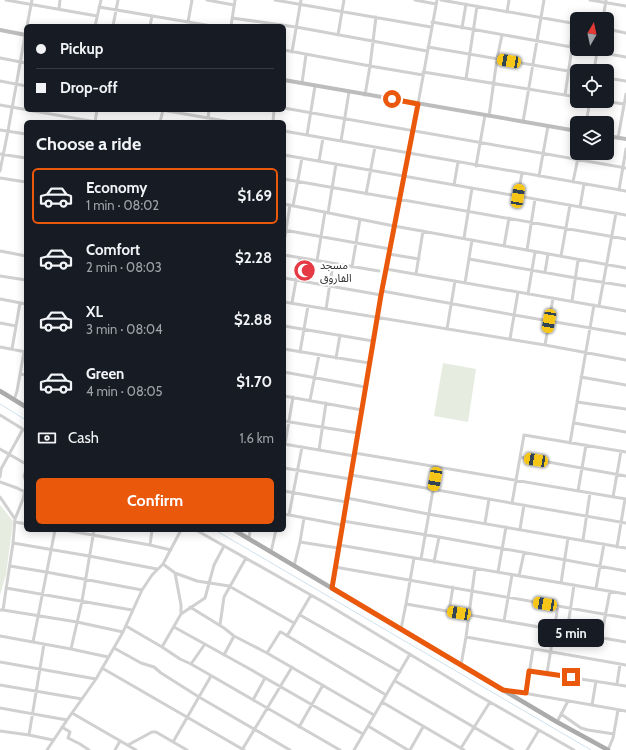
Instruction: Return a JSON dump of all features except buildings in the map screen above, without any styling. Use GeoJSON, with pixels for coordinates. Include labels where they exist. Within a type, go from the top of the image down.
{"type":"FeatureCollection","features":[{"type":"Feature","properties":{"kind":"main road"},"geometry":{"type":"LineString","coordinates":[[0,391],[24,405]]}},
{"type":"Feature","properties":{"kind":"main road"},"geometry":{"type":"LineString","coordinates":[[238,532],[557,722],[608,750]]}},
{"type":"Feature","properties":{"kind":"street"},"geometry":{"type":"LineString","coordinates":[[6,0],[97,16]]}},
{"type":"Feature","properties":{"kind":"street"},"geometry":{"type":"LineString","coordinates":[[27,24],[32,0]]}},
{"type":"Feature","properties":{"kind":"street"},"geometry":{"type":"LineString","coordinates":[[59,9],[60,0]]}},
{"type":"Feature","properties":{"kind":"street"},"geometry":{"type":"LineString","coordinates":[[95,24],[100,0]]}},
{"type":"Feature","properties":{"kind":"street"},"geometry":{"type":"LineString","coordinates":[[113,24],[118,0]]}},
{"type":"Feature","properties":{"kind":"street"},"geometry":{"type":"LineString","coordinates":[[188,22],[192,0]]}},
{"type":"Feature","properties":{"kind":"street"},"geometry":{"type":"LineString","coordinates":[[207,0],[234,5]]}},
{"type":"Feature","properties":{"kind":"street"},"geometry":{"type":"LineString","coordinates":[[231,24],[235,0]]}},
{"type":"Feature","properties":{"kind":"street"},"geometry":{"type":"LineString","coordinates":[[275,0],[301,2],[431,27]]}},
{"type":"Feature","properties":{"kind":"street"},"geometry":{"type":"LineString","coordinates":[[338,35],[344,0]]}},
{"type":"Feature","properties":{"kind":"street"},"geometry":{"type":"LineString","coordinates":[[332,588],[388,254],[418,104],[436,2],[415,0]]}},
{"type":"Feature","properties":{"kind":"street"},"geometry":{"type":"LineString","coordinates":[[441,0],[570,23]]}},
{"type":"Feature","properties":{"kind":"street"},"geometry":{"type":"LineString","coordinates":[[507,12],[509,0]]}},
{"type":"Feature","properties":{"kind":"street"},"geometry":{"type":"LineString","coordinates":[[523,122],[544,0]]}},
{"type":"Feature","properties":{"kind":"street"},"geometry":{"type":"LineString","coordinates":[[590,0],[606,1],[626,6]]}},
{"type":"Feature","properties":{"kind":"street"},"geometry":{"type":"LineString","coordinates":[[604,12],[606,1]]}},
{"type":"Feature","properties":{"kind":"street"},"geometry":{"type":"LineString","coordinates":[[292,52],[301,2]]}},
{"type":"Feature","properties":{"kind":"street"},"geometry":{"type":"LineString","coordinates":[[462,28],[466,4]]}},
{"type":"Feature","properties":{"kind":"street"},"geometry":{"type":"LineString","coordinates":[[99,6],[200,24]]}},
{"type":"Feature","properties":{"kind":"street"},"geometry":{"type":"LineString","coordinates":[[466,79],[477,6]]}},
{"type":"Feature","properties":{"kind":"street"},"geometry":{"type":"LineString","coordinates":[[150,24],[152,16]]}},
{"type":"Feature","properties":{"kind":"street"},"geometry":{"type":"LineString","coordinates":[[365,95],[376,17]]}},
{"type":"Feature","properties":{"kind":"street"},"geometry":{"type":"LineString","coordinates":[[232,18],[275,24]]}},
{"type":"Feature","properties":{"kind":"street"},"geometry":{"type":"LineString","coordinates":[[432,22],[536,42],[570,47]]}},
{"type":"Feature","properties":{"kind":"street"},"geometry":{"type":"LineString","coordinates":[[286,26],[427,51]]}},
{"type":"Feature","properties":{"kind":"street"},"geometry":{"type":"LineString","coordinates":[[0,30],[24,33]]}},
{"type":"Feature","properties":{"kind":"street"},"geometry":{"type":"LineString","coordinates":[[614,30],[626,33]]}},
{"type":"Feature","properties":{"kind":"street"},"geometry":{"type":"LineString","coordinates":[[476,166],[480,142],[494,84],[502,35]]}},
{"type":"Feature","properties":{"kind":"street"},"geometry":{"type":"LineString","coordinates":[[0,171],[24,43]]}},
{"type":"Feature","properties":{"kind":"street"},"geometry":{"type":"LineString","coordinates":[[428,47],[568,71]]}},
{"type":"Feature","properties":{"kind":"street"},"geometry":{"type":"LineString","coordinates":[[286,50],[370,66],[466,79],[570,96]]}},
{"type":"Feature","properties":{"kind":"street"},"geometry":{"type":"LineString","coordinates":[[302,83],[306,55]]}},
{"type":"Feature","properties":{"kind":"street"},"geometry":{"type":"LineString","coordinates":[[565,95],[570,55]]}},
{"type":"Feature","properties":{"kind":"street"},"geometry":{"type":"LineString","coordinates":[[614,55],[626,57]]}},
{"type":"Feature","properties":{"kind":"street"},"geometry":{"type":"LineString","coordinates":[[0,58],[24,63]]}},
{"type":"Feature","properties":{"kind":"street"},"geometry":{"type":"LineString","coordinates":[[614,79],[626,81]]}},
{"type":"Feature","properties":{"kind":"street"},"geometry":{"type":"LineString","coordinates":[[286,80],[570,130]]}},
{"type":"Feature","properties":{"kind":"street"},"geometry":{"type":"LineString","coordinates":[[0,81],[24,86]]}},
{"type":"Feature","properties":{"kind":"street"},"geometry":{"type":"LineString","coordinates":[[307,135],[315,86]]}},
{"type":"Feature","properties":{"kind":"street"},"geometry":{"type":"LineString","coordinates":[[341,141],[350,92]]}},
{"type":"Feature","properties":{"kind":"street"},"geometry":{"type":"LineString","coordinates":[[618,138],[626,94]]}},
{"type":"Feature","properties":{"kind":"street"},"geometry":{"type":"LineString","coordinates":[[614,102],[624,104]]}},
{"type":"Feature","properties":{"kind":"street"},"geometry":{"type":"LineString","coordinates":[[0,106],[24,110]]}},
{"type":"Feature","properties":{"kind":"street"},"geometry":{"type":"LineString","coordinates":[[286,108],[570,158]]}},
{"type":"Feature","properties":{"kind":"street"},"geometry":{"type":"LineString","coordinates":[[36,112],[76,120]]}},
{"type":"Feature","properties":{"kind":"street"},"geometry":{"type":"LineString","coordinates":[[60,116],[61,112]]}},
{"type":"Feature","properties":{"kind":"street"},"geometry":{"type":"LineString","coordinates":[[178,112],[217,120]]}},
{"type":"Feature","properties":{"kind":"street"},"geometry":{"type":"LineString","coordinates":[[208,118],[209,112]]}},
{"type":"Feature","properties":{"kind":"street"},"geometry":{"type":"LineString","coordinates":[[538,176],[548,126]]}},
{"type":"Feature","properties":{"kind":"street"},"geometry":{"type":"LineString","coordinates":[[0,130],[24,134]]}},
{"type":"Feature","properties":{"kind":"street"},"geometry":{"type":"LineString","coordinates":[[286,131],[476,166],[626,191]]}},
{"type":"Feature","properties":{"kind":"street"},"geometry":{"type":"LineString","coordinates":[[614,137],[626,139]]}},
{"type":"Feature","properties":{"kind":"street"},"geometry":{"type":"LineString","coordinates":[[319,161],[323,138]]}},
{"type":"Feature","properties":{"kind":"street"},"geometry":{"type":"LineString","coordinates":[[366,194],[375,147]]}},
{"type":"Feature","properties":{"kind":"street"},"geometry":{"type":"LineString","coordinates":[[619,190],[625,168],[626,149]]}},
{"type":"Feature","properties":{"kind":"street"},"geometry":{"type":"LineString","coordinates":[[2,154],[24,158]]}},
{"type":"Feature","properties":{"kind":"street"},"geometry":{"type":"LineString","coordinates":[[286,155],[626,215]]}},
{"type":"Feature","properties":{"kind":"street"},"geometry":{"type":"LineString","coordinates":[[286,227],[298,181],[302,158]]}},
{"type":"Feature","properties":{"kind":"street"},"geometry":{"type":"LineString","coordinates":[[573,182],[577,160]]}},
{"type":"Feature","properties":{"kind":"street"},"geometry":{"type":"LineString","coordinates":[[582,160],[625,168]]}},
{"type":"Feature","properties":{"kind":"street"},"geometry":{"type":"LineString","coordinates":[[454,185],[458,162]]}},
{"type":"Feature","properties":{"kind":"street"},"geometry":{"type":"LineString","coordinates":[[317,261],[326,213],[333,188],[336,164]]}},
{"type":"Feature","properties":{"kind":"street"},"geometry":{"type":"LineString","coordinates":[[518,196],[522,173]]}},
{"type":"Feature","properties":{"kind":"street"},"geometry":{"type":"LineString","coordinates":[[0,178],[24,182]]}},
{"type":"Feature","properties":{"kind":"street"},"geometry":{"type":"LineString","coordinates":[[286,179],[626,239]]}},
{"type":"Feature","properties":{"kind":"street"},"geometry":{"type":"LineString","coordinates":[[580,207],[584,184]]}},
{"type":"Feature","properties":{"kind":"street"},"geometry":{"type":"LineString","coordinates":[[464,238],[472,188]]}},
{"type":"Feature","properties":{"kind":"street"},"geometry":{"type":"LineString","coordinates":[[527,250],[535,199]]}},
{"type":"Feature","properties":{"kind":"street"},"geometry":{"type":"LineString","coordinates":[[286,204],[394,226],[626,268]]}},
{"type":"Feature","properties":{"kind":"street"},"geometry":{"type":"LineString","coordinates":[[561,256],[570,205]]}},
{"type":"Feature","properties":{"kind":"street"},"geometry":{"type":"LineString","coordinates":[[599,306],[616,213]]}},
{"type":"Feature","properties":{"kind":"street"},"geometry":{"type":"LineString","coordinates":[[504,246],[509,218]]}},
{"type":"Feature","properties":{"kind":"street"},"geometry":{"type":"LineString","coordinates":[[352,267],[360,219]]}},
{"type":"Feature","properties":{"kind":"street"},"geometry":{"type":"LineString","coordinates":[[286,231],[390,249]]}},
{"type":"Feature","properties":{"kind":"street"},"geometry":{"type":"LineString","coordinates":[[416,274],[423,231]]}},
{"type":"Feature","properties":{"kind":"street"},"geometry":{"type":"LineString","coordinates":[[465,283],[472,240]]}},
{"type":"Feature","properties":{"kind":"street"},"geometry":{"type":"LineString","coordinates":[[0,251],[24,256]]}},
{"type":"Feature","properties":{"kind":"street"},"geometry":{"type":"LineString","coordinates":[[528,294],[535,252]]}},
{"type":"Feature","properties":{"kind":"street"},"geometry":{"type":"LineString","coordinates":[[388,254],[418,259]]}},
{"type":"Feature","properties":{"kind":"street"},"geometry":{"type":"LineString","coordinates":[[544,272],[548,254]]}},
{"type":"Feature","properties":{"kind":"street"},"geometry":{"type":"LineString","coordinates":[[286,255],[378,271]]}},
{"type":"Feature","properties":{"kind":"street"},"geometry":{"type":"LineString","coordinates":[[292,303],[300,258]]}},
{"type":"Feature","properties":{"kind":"street"},"geometry":{"type":"LineString","coordinates":[[469,258],[626,286]]}},
{"type":"Feature","properties":{"kind":"street"},"geometry":{"type":"LineString","coordinates":[[572,301],[578,260]]}},
{"type":"Feature","properties":{"kind":"street"},"geometry":{"type":"LineString","coordinates":[[326,309],[333,264]]}},
{"type":"Feature","properties":{"kind":"street"},"geometry":{"type":"LineString","coordinates":[[386,269],[626,311]]}},
{"type":"Feature","properties":{"kind":"street"},"geometry":{"type":"LineString","coordinates":[[0,276],[24,280]]}},
{"type":"Feature","properties":{"kind":"street"},"geometry":{"type":"LineString","coordinates":[[286,278],[381,295]]}},
{"type":"Feature","properties":{"kind":"street"},"geometry":{"type":"LineString","coordinates":[[447,329],[455,281]]}},
{"type":"Feature","properties":{"kind":"street"},"geometry":{"type":"LineString","coordinates":[[382,290],[626,334]]}},
{"type":"Feature","properties":{"kind":"street"},"geometry":{"type":"LineString","coordinates":[[510,339],[518,292]]}},
{"type":"Feature","properties":{"kind":"street"},"geometry":{"type":"LineString","coordinates":[[545,345],[553,298]]}},
{"type":"Feature","properties":{"kind":"street"},"geometry":{"type":"LineString","coordinates":[[0,299],[24,304]]}},
{"type":"Feature","properties":{"kind":"street"},"geometry":{"type":"LineString","coordinates":[[286,302],[510,339],[626,360]]}},
{"type":"Feature","properties":{"kind":"street"},"geometry":{"type":"LineString","coordinates":[[12,350],[20,303]]}},
{"type":"Feature","properties":{"kind":"street"},"geometry":{"type":"LineString","coordinates":[[570,443],[594,305]]}},
{"type":"Feature","properties":{"kind":"street"},"geometry":{"type":"LineString","coordinates":[[300,352],[308,306]]}},
{"type":"Feature","properties":{"kind":"street"},"geometry":{"type":"LineString","coordinates":[[0,323],[16,326]]}},
{"type":"Feature","properties":{"kind":"street"},"geometry":{"type":"LineString","coordinates":[[286,326],[373,341]]}},
{"type":"Feature","properties":{"kind":"street"},"geometry":{"type":"LineString","coordinates":[[336,358],[340,335]]}},
{"type":"Feature","properties":{"kind":"street"},"geometry":{"type":"LineString","coordinates":[[0,347],[24,352]]}},
{"type":"Feature","properties":{"kind":"street"},"geometry":{"type":"LineString","coordinates":[[286,349],[369,363]]}},
{"type":"Feature","properties":{"kind":"street"},"geometry":{"type":"LineString","coordinates":[[310,400],[319,355]]}},
{"type":"Feature","properties":{"kind":"street"},"geometry":{"type":"LineString","coordinates":[[14,400],[24,356]]}},
{"type":"Feature","properties":{"kind":"street"},"geometry":{"type":"LineString","coordinates":[[286,372],[365,387]]}},
{"type":"Feature","properties":{"kind":"street"},"geometry":{"type":"LineString","coordinates":[[20,374],[24,375]]}},
{"type":"Feature","properties":{"kind":"street"},"geometry":{"type":"LineString","coordinates":[[581,377],[626,385]]}},
{"type":"Feature","properties":{"kind":"street"},"geometry":{"type":"LineString","coordinates":[[286,396],[362,410]]}},
{"type":"Feature","properties":{"kind":"street"},"geometry":{"type":"LineString","coordinates":[[286,438],[293,397]]}},
{"type":"Feature","properties":{"kind":"street"},"geometry":{"type":"LineString","coordinates":[[577,402],[626,409]]}},
{"type":"Feature","properties":{"kind":"street"},"geometry":{"type":"LineString","coordinates":[[319,450],[326,403]]}},
{"type":"Feature","properties":{"kind":"street"},"geometry":{"type":"LineString","coordinates":[[0,416],[24,430],[1,469],[0,477]]}},
{"type":"Feature","properties":{"kind":"street"},"geometry":{"type":"LineString","coordinates":[[289,421],[358,433]]}},
{"type":"Feature","properties":{"kind":"street"},"geometry":{"type":"LineString","coordinates":[[574,423],[626,432]]}},
{"type":"Feature","properties":{"kind":"street"},"geometry":{"type":"LineString","coordinates":[[512,503],[524,435],[626,452]]}},
{"type":"Feature","properties":{"kind":"street"},"geometry":{"type":"LineString","coordinates":[[286,444],[437,467],[626,499],[617,547]]}},
{"type":"Feature","properties":{"kind":"street"},"geometry":{"type":"LineString","coordinates":[[578,491],[586,445]]}},
{"type":"Feature","properties":{"kind":"street"},"geometry":{"type":"LineString","coordinates":[[289,515],[302,447]]}},
{"type":"Feature","properties":{"kind":"street"},"geometry":{"type":"LineString","coordinates":[[0,449],[24,463]]}},
{"type":"Feature","properties":{"kind":"street"},"geometry":{"type":"LineString","coordinates":[[613,497],[621,451]]}},
{"type":"Feature","properties":{"kind":"street"},"geometry":{"type":"LineString","coordinates":[[520,457],[626,476]]}},
{"type":"Feature","properties":{"kind":"street"},"geometry":{"type":"LineString","coordinates":[[420,559],[437,467]]}},
{"type":"Feature","properties":{"kind":"street"},"geometry":{"type":"LineString","coordinates":[[286,468],[489,499],[626,523]]}},
{"type":"Feature","properties":{"kind":"street"},"geometry":{"type":"LineString","coordinates":[[0,482],[24,492]]}},
{"type":"Feature","properties":{"kind":"street"},"geometry":{"type":"LineString","coordinates":[[286,491],[486,523],[626,548]]}},
{"type":"Feature","properties":{"kind":"street"},"geometry":{"type":"LineString","coordinates":[[583,540],[590,493]]}},
{"type":"Feature","properties":{"kind":"street"},"geometry":{"type":"LineString","coordinates":[[0,496],[15,521],[24,523]]}},
{"type":"Feature","properties":{"kind":"street"},"geometry":{"type":"LineString","coordinates":[[486,523],[489,499]]}},
{"type":"Feature","properties":{"kind":"street"},"geometry":{"type":"LineString","coordinates":[[24,501],[15,521],[14,543],[1,610],[77,622],[123,632]]}},
{"type":"Feature","properties":{"kind":"street"},"geometry":{"type":"LineString","coordinates":[[520,529],[524,505]]}},
{"type":"Feature","properties":{"kind":"street"},"geometry":{"type":"LineString","coordinates":[[286,514],[439,537],[626,571]]}},
{"type":"Feature","properties":{"kind":"street"},"geometry":{"type":"LineString","coordinates":[[294,566],[304,518]]}},
{"type":"Feature","properties":{"kind":"street"},"geometry":{"type":"LineString","coordinates":[[498,572],[506,527]]}},
{"type":"Feature","properties":{"kind":"street"},"geometry":{"type":"LineString","coordinates":[[33,642],[55,532]]}},
{"type":"Feature","properties":{"kind":"street"},"geometry":{"type":"LineString","coordinates":[[76,532],[171,550]]}},
{"type":"Feature","properties":{"kind":"street"},"geometry":{"type":"LineString","coordinates":[[71,648],[82,601],[94,532]]}},
{"type":"Feature","properties":{"kind":"street"},"geometry":{"type":"LineString","coordinates":[[150,545],[152,532]]}},
{"type":"Feature","properties":{"kind":"street"},"geometry":{"type":"LineString","coordinates":[[47,750],[96,679],[123,632],[142,590],[152,575],[163,564],[180,532]]}},
{"type":"Feature","properties":{"kind":"street"},"geometry":{"type":"LineString","coordinates":[[200,532],[311,595],[490,702],[574,750]]}},
{"type":"Feature","properties":{"kind":"street"},"geometry":{"type":"LineString","coordinates":[[249,538],[250,532]]}},
{"type":"Feature","properties":{"kind":"street"},"geometry":{"type":"LineString","coordinates":[[272,552],[276,532]]}},
{"type":"Feature","properties":{"kind":"street"},"geometry":{"type":"LineString","coordinates":[[434,562],[439,537]]}},
{"type":"Feature","properties":{"kind":"street"},"geometry":{"type":"LineString","coordinates":[[561,583],[568,538]]}},
{"type":"Feature","properties":{"kind":"street"},"geometry":{"type":"LineString","coordinates":[[300,542],[339,546],[626,594]]}},
{"type":"Feature","properties":{"kind":"street"},"geometry":{"type":"LineString","coordinates":[[14,543],[157,569]]}},
{"type":"Feature","properties":{"kind":"street"},"geometry":{"type":"LineString","coordinates":[[596,588],[604,544]]}},
{"type":"Feature","properties":{"kind":"street"},"geometry":{"type":"LineString","coordinates":[[162,647],[181,614],[204,599],[214,565],[224,546]]}},
{"type":"Feature","properties":{"kind":"street"},"geometry":{"type":"LineString","coordinates":[[519,576],[524,552]]}},
{"type":"Feature","properties":{"kind":"street"},"geometry":{"type":"LineString","coordinates":[[220,625],[224,597],[246,558]]}},
{"type":"Feature","properties":{"kind":"street"},"geometry":{"type":"LineString","coordinates":[[401,629],[414,558]]}},
{"type":"Feature","properties":{"kind":"street"},"geometry":{"type":"LineString","coordinates":[[163,564],[175,572],[197,581],[229,586],[294,623]]}},
{"type":"Feature","properties":{"kind":"street"},"geometry":{"type":"LineString","coordinates":[[10,566],[142,590]]}},
{"type":"Feature","properties":{"kind":"street"},"geometry":{"type":"LineString","coordinates":[[336,567],[626,618]]}},
{"type":"Feature","properties":{"kind":"street"},"geometry":{"type":"LineString","coordinates":[[461,665],[476,569]]}},
{"type":"Feature","properties":{"kind":"street"},"geometry":{"type":"LineString","coordinates":[[175,572],[181,605],[181,614]]}},
{"type":"Feature","properties":{"kind":"street"},"geometry":{"type":"LineString","coordinates":[[504,621],[512,575]]}},
{"type":"Feature","properties":{"kind":"street"},"geometry":{"type":"LineString","coordinates":[[567,632],[574,585]]}},
{"type":"Feature","properties":{"kind":"street"},"geometry":{"type":"LineString","coordinates":[[449,611],[453,587]]}},
{"type":"Feature","properties":{"kind":"street"},"geometry":{"type":"LineString","coordinates":[[6,588],[132,610]]}},
{"type":"Feature","properties":{"kind":"street"},"geometry":{"type":"LineString","coordinates":[[601,638],[610,591]]}},
{"type":"Feature","properties":{"kind":"street"},"geometry":{"type":"LineString","coordinates":[[287,636],[311,595]]}},
{"type":"Feature","properties":{"kind":"street"},"geometry":{"type":"LineString","coordinates":[[406,604],[626,642]]}},
{"type":"Feature","properties":{"kind":"street"},"geometry":{"type":"LineString","coordinates":[[547,673],[558,606]]}},
{"type":"Feature","properties":{"kind":"street"},"geometry":{"type":"LineString","coordinates":[[190,607],[220,625],[234,636],[292,667],[374,715]]}},
{"type":"Feature","properties":{"kind":"street"},"geometry":{"type":"LineString","coordinates":[[300,615],[400,672]]}},
{"type":"Feature","properties":{"kind":"street"},"geometry":{"type":"LineString","coordinates":[[126,626],[180,659],[340,750]]}},
{"type":"Feature","properties":{"kind":"street"},"geometry":{"type":"LineString","coordinates":[[174,627],[363,734]]}},
{"type":"Feature","properties":{"kind":"street"},"geometry":{"type":"LineString","coordinates":[[267,653],[280,632],[386,695]]}},
{"type":"Feature","properties":{"kind":"street"},"geometry":{"type":"LineString","coordinates":[[0,636],[71,648],[108,657]]}},
{"type":"Feature","properties":{"kind":"street"},"geometry":{"type":"LineString","coordinates":[[224,654],[234,636]]}},
{"type":"Feature","properties":{"kind":"street"},"geometry":{"type":"LineString","coordinates":[[466,637],[626,665]]}},
{"type":"Feature","properties":{"kind":"street"},"geometry":{"type":"LineString","coordinates":[[29,735],[44,644]]}},
{"type":"Feature","properties":{"kind":"street"},"geometry":{"type":"LineString","coordinates":[[191,664],[205,644]]}},
{"type":"Feature","properties":{"kind":"street"},"geometry":{"type":"LineString","coordinates":[[114,648],[141,663],[156,668],[161,673],[199,697],[290,750]]}},
{"type":"Feature","properties":{"kind":"street"},"geometry":{"type":"LineString","coordinates":[[526,693],[533,649]]}},
{"type":"Feature","properties":{"kind":"street"},"geometry":{"type":"LineString","coordinates":[[354,750],[410,654]]}},
{"type":"Feature","properties":{"kind":"street"},"geometry":{"type":"LineString","coordinates":[[0,662],[96,679]]}},
{"type":"Feature","properties":{"kind":"street"},"geometry":{"type":"LineString","coordinates":[[617,684],[620,664]]}},
{"type":"Feature","properties":{"kind":"street"},"geometry":{"type":"LineString","coordinates":[[102,668],[243,750],[292,667]]}},
{"type":"Feature","properties":{"kind":"street"},"geometry":{"type":"LineString","coordinates":[[529,671],[626,686]]}},
{"type":"Feature","properties":{"kind":"street"},"geometry":{"type":"LineString","coordinates":[[173,742],[211,676]]}},
{"type":"Feature","properties":{"kind":"street"},"geometry":{"type":"LineString","coordinates":[[253,700],[265,678]]}},
{"type":"Feature","properties":{"kind":"street"},"geometry":{"type":"LineString","coordinates":[[395,681],[513,750]]}},
{"type":"Feature","properties":{"kind":"street"},"geometry":{"type":"LineString","coordinates":[[592,705],[596,681]]}},
{"type":"Feature","properties":{"kind":"street"},"geometry":{"type":"LineString","coordinates":[[0,685],[82,699]]}},
{"type":"Feature","properties":{"kind":"street"},"geometry":{"type":"LineString","coordinates":[[299,727],[323,685]]}},
{"type":"Feature","properties":{"kind":"street"},"geometry":{"type":"LineString","coordinates":[[503,690],[626,711]]}},
{"type":"Feature","properties":{"kind":"street"},"geometry":{"type":"LineString","coordinates":[[557,722],[568,701]]}},
{"type":"Feature","properties":{"kind":"street"},"geometry":{"type":"LineString","coordinates":[[382,702],[461,749],[490,702]]}},
{"type":"Feature","properties":{"kind":"street"},"geometry":{"type":"LineString","coordinates":[[0,708],[67,720]]}},
{"type":"Feature","properties":{"kind":"street"},"geometry":{"type":"LineString","coordinates":[[608,750],[614,734],[618,710]]}},
{"type":"Feature","properties":{"kind":"street"},"geometry":{"type":"LineString","coordinates":[[72,713],[136,750]]}},
{"type":"Feature","properties":{"kind":"street"},"geometry":{"type":"LineString","coordinates":[[561,714],[580,728],[614,734]]}},
{"type":"Feature","properties":{"kind":"street"},"geometry":{"type":"LineString","coordinates":[[368,726],[409,750],[423,727]]}},
{"type":"Feature","properties":{"kind":"street"},"geometry":{"type":"LineString","coordinates":[[62,727],[70,732],[68,738],[89,750]]}},
{"type":"Feature","properties":{"kind":"street"},"geometry":{"type":"LineString","coordinates":[[526,750],[539,730]]}},
{"type":"Feature","properties":{"kind":"street"},"geometry":{"type":"LineString","coordinates":[[0,731],[53,740]]}},
{"type":"Feature","properties":{"kind":"street"},"geometry":{"type":"LineString","coordinates":[[128,745],[152,732],[156,732],[187,750]]}},
{"type":"Feature","properties":{"kind":"street"},"geometry":{"type":"LineString","coordinates":[[115,750],[120,741]]}},
{"type":"Feature","properties":{"kind":"shaded area"},"geometry":{"type":"Polygon","coordinates":[[[443,363],[476,369],[468,422],[434,416],[443,363]]]}},
{"type":"Feature","properties":{"kind":"shaded area"},"geometry":{"type":"Polygon","coordinates":[[[0,505],[13,521],[6,575],[0,595],[0,505]]]}},
{"type":"Feature","properties":{"kind":"waterway"},"geometry":{"type":"LineString","coordinates":[[0,404],[24,419]]}},
{"type":"Feature","properties":{"kind":"waterway"},"geometry":{"type":"LineString","coordinates":[[218,532],[591,750]]}},
{"type":"Feature","properties":{"kind":"place","name":"مسجد الفاروق"},"geometry":{"type":"Point","coordinates":[305,271]}},
{"type":"Feature","properties":{"kind":"route"},"geometry":{"type":"LineString","coordinates":[[392,99],[418,104],[388,254],[332,588],[503,690],[526,693],[529,671],[571,677]]}}]}
